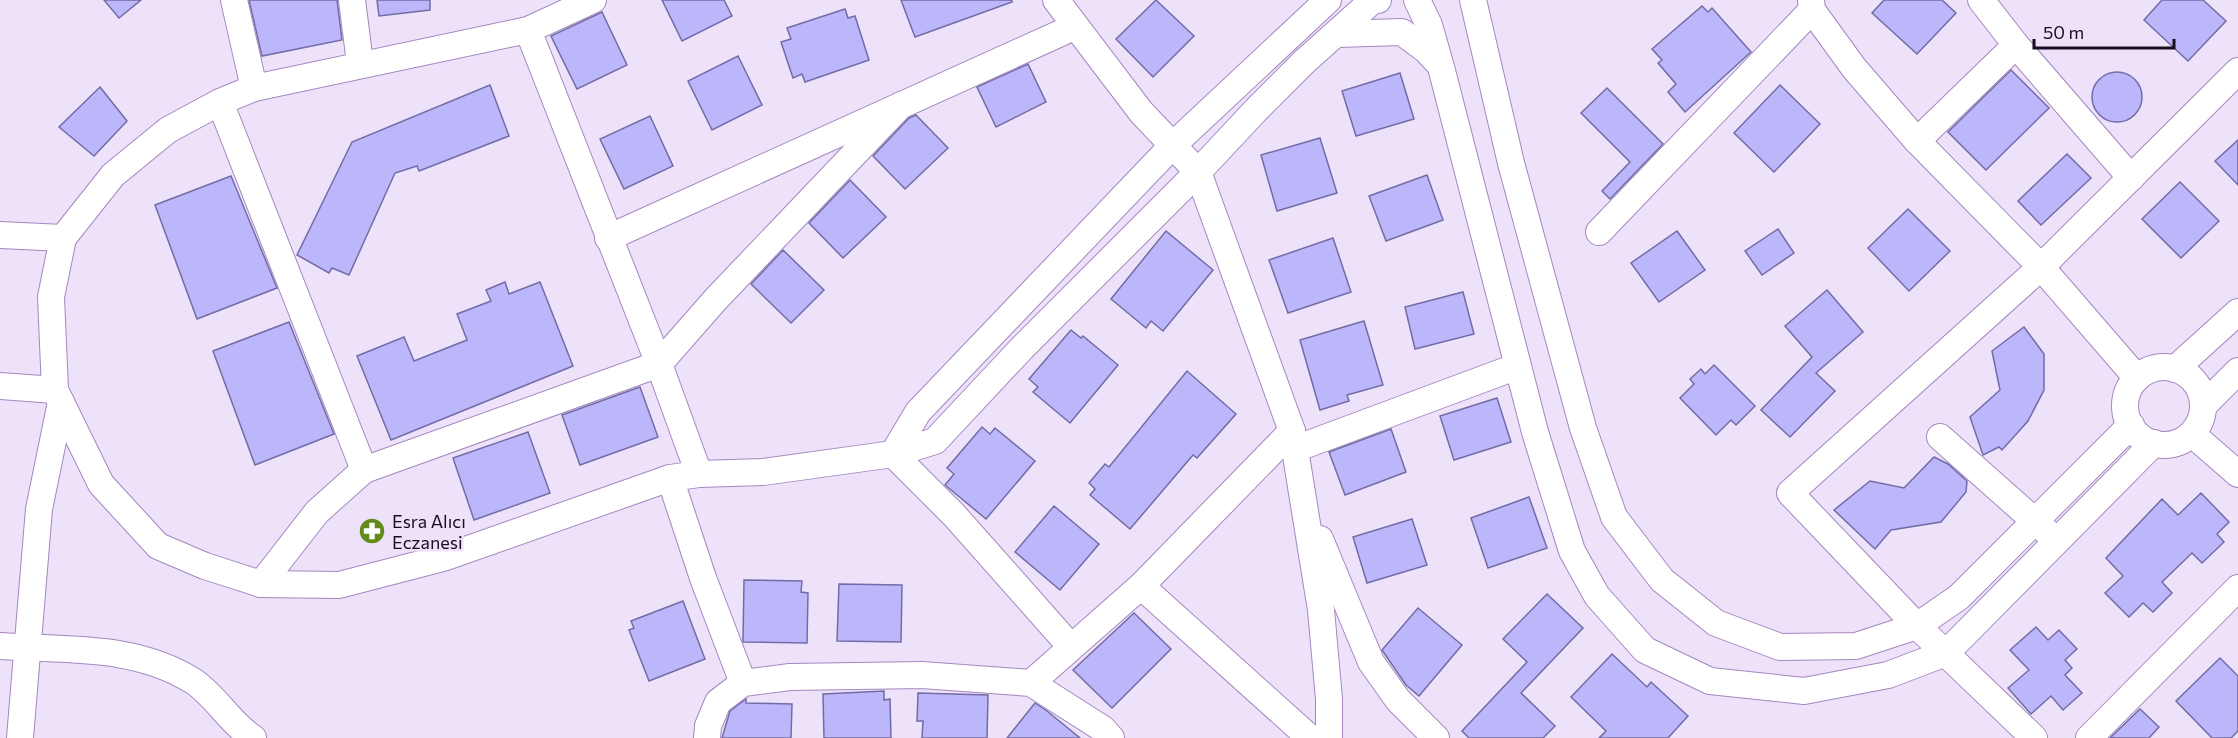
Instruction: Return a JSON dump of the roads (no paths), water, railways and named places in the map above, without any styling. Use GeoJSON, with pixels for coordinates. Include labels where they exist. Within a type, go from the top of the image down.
{"type":"FeatureCollection","features":[{"type":"Feature","properties":{"kind":"street"},"geometry":{"type":"LineString","coordinates":[[234,0],[254,88]]}},
{"type":"Feature","properties":{"kind":"street"},"geometry":{"type":"LineString","coordinates":[[352,0],[360,63]]}},
{"type":"Feature","properties":{"kind":"street"},"geometry":{"type":"LineString","coordinates":[[20,738],[39,509],[58,396],[51,297],[63,238],[113,175],[168,130],[220,102],[254,88],[360,63],[528,30],[593,0]]}},
{"type":"Feature","properties":{"kind":"street"},"geometry":{"type":"LineString","coordinates":[[1056,0],[1074,27],[1141,112],[1198,172],[1293,440],[1321,610],[1329,699],[1329,738]]}},
{"type":"Feature","properties":{"kind":"street"},"geometry":{"type":"LineString","coordinates":[[893,454],[918,412],[1173,145],[1328,0]]}},
{"type":"Feature","properties":{"kind":"street"},"geometry":{"type":"LineString","coordinates":[[58,396],[101,484],[158,546],[205,566],[261,584],[339,585],[443,558],[670,478],[699,474],[763,472],[893,454],[935,441],[1022,348],[1198,172],[1264,102],[1372,1],[1378,0]]}},
{"type":"Feature","properties":{"kind":"street"},"geometry":{"type":"LineString","coordinates":[[1417,0],[1429,25],[1441,67],[1518,366],[1553,495],[1572,551],[1597,597],[1645,650],[1710,681],[1804,691],[1888,675],[1946,653],[2154,443]]}},
{"type":"Feature","properties":{"kind":"street"},"geometry":{"type":"LineString","coordinates":[[1473,0],[1508,152],[1582,428],[1614,517],[1662,580],[1716,623],[1780,647],[1856,646],[1917,626],[1959,597],[2131,425]]}},
{"type":"Feature","properties":{"kind":"street"},"geometry":{"type":"LineString","coordinates":[[1981,0],[2016,45],[2131,177]]}},
{"type":"Feature","properties":{"kind":"street"},"geometry":{"type":"LineString","coordinates":[[1599,232],[1812,5],[1854,68],[1917,141],[2041,267],[2137,378]]}},
{"type":"Feature","properties":{"kind":"street"},"geometry":{"type":"LineString","coordinates":[[608,238],[1074,27]]}},
{"type":"Feature","properties":{"kind":"street"},"geometry":{"type":"LineString","coordinates":[[528,30],[659,364],[699,474]]}},
{"type":"Feature","properties":{"kind":"street"},"geometry":{"type":"LineString","coordinates":[[1337,33],[1402,33],[1426,50],[1441,67]]}},
{"type":"Feature","properties":{"kind":"street"},"geometry":{"type":"LineString","coordinates":[[1917,141],[2016,45]]}},
{"type":"Feature","properties":{"kind":"street"},"geometry":{"type":"LineString","coordinates":[[2034,738],[1917,626],[1790,493],[2041,267],[2238,71]]}},
{"type":"Feature","properties":{"kind":"street"},"geometry":{"type":"LineString","coordinates":[[220,102],[364,470]]}},
{"type":"Feature","properties":{"kind":"street"},"geometry":{"type":"LineString","coordinates":[[261,584],[317,512],[364,470],[659,364],[716,299],[901,105]]}},
{"type":"Feature","properties":{"kind":"street"},"geometry":{"type":"LineString","coordinates":[[0,235],[63,238]]}},
{"type":"Feature","properties":{"kind":"street"},"geometry":{"type":"LineString","coordinates":[[2175,369],[2238,312]]}},
{"type":"Feature","properties":{"kind":"street"},"geometry":{"type":"LineString","coordinates":[[1032,682],[1141,586],[1293,440],[1518,366]]}},
{"type":"Feature","properties":{"kind":"street"},"geometry":{"type":"LineString","coordinates":[[2155,368],[2175,369],[2192,379],[2202,396],[2202,416],[2192,434],[2174,443],[2154,443],[2145,439],[2131,425],[2125,406],[2131,386],[2137,378],[2155,368]]}},
{"type":"Feature","properties":{"kind":"street"},"geometry":{"type":"LineString","coordinates":[[2203,406],[2238,371]]}},
{"type":"Feature","properties":{"kind":"street"},"geometry":{"type":"LineString","coordinates":[[0,386],[58,396]]}},
{"type":"Feature","properties":{"kind":"street"},"geometry":{"type":"LineString","coordinates":[[2192,434],[2238,474]]}},
{"type":"Feature","properties":{"kind":"street"},"geometry":{"type":"LineString","coordinates":[[1940,437],[2058,542]]}},
{"type":"Feature","properties":{"kind":"street"},"geometry":{"type":"LineString","coordinates":[[893,454],[954,515],[1071,647]]}},
{"type":"Feature","properties":{"kind":"street"},"geometry":{"type":"LineString","coordinates":[[670,478],[703,578],[743,683]]}},
{"type":"Feature","properties":{"kind":"street"},"geometry":{"type":"LineString","coordinates":[[1305,503],[1371,662],[1398,700],[1436,738]]}},
{"type":"Feature","properties":{"kind":"street"},"geometry":{"type":"LineString","coordinates":[[1141,586],[1310,738]]}},
{"type":"Feature","properties":{"kind":"street"},"geometry":{"type":"LineString","coordinates":[[2089,738],[2238,588]]}},
{"type":"Feature","properties":{"kind":"street"},"geometry":{"type":"LineString","coordinates":[[0,646],[100,650],[154,661],[195,682],[243,732],[254,738]]}},
{"type":"Feature","properties":{"kind":"street"},"geometry":{"type":"LineString","coordinates":[[707,738],[708,726],[718,702],[743,683],[790,677],[922,675],[1032,682],[1103,729],[1111,738]]}},
{"type":"Feature","properties":{"kind":"place","name":"Esra Alıcı Eczanesi"},"geometry":{"type":"Point","coordinates":[372,531]}}]}
